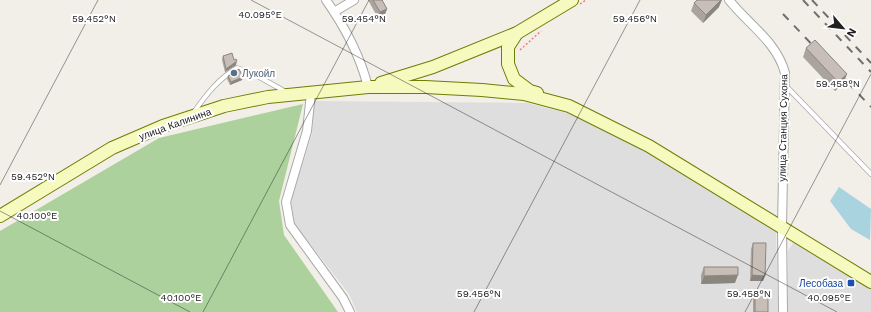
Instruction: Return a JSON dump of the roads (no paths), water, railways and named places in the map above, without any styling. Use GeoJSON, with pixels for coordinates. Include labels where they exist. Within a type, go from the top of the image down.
{"type":"FeatureCollection","features":[{"type":"Feature","properties":{"kind":"main road"},"geometry":{"type":"LineString","coordinates":[[368,87],[433,66],[517,33],[572,0]]}},
{"type":"Feature","properties":{"kind":"main road"},"geometry":{"type":"LineString","coordinates":[[517,33],[508,47],[508,64],[514,78],[530,91],[569,106],[649,146],[871,282]]}},
{"type":"Feature","properties":{"kind":"main road"},"geometry":{"type":"LineString","coordinates":[[368,87],[425,86],[482,90],[524,94],[569,106]]}},
{"type":"Feature","properties":{"kind":"main road","name":"улица Калинина"},"geometry":{"type":"LineString","coordinates":[[0,216],[112,148],[163,126],[224,106],[268,97],[368,87]]}},
{"type":"Feature","properties":{"kind":"street"},"geometry":{"type":"LineString","coordinates":[[326,0],[360,58],[368,87]]}},
{"type":"Feature","properties":{"kind":"street"},"geometry":{"type":"LineString","coordinates":[[334,12],[354,0]]}},
{"type":"Feature","properties":{"kind":"street","name":"улица Станция Сухона"},"geometry":{"type":"LineString","coordinates":[[729,0],[775,50],[782,61],[785,73],[782,227],[783,312]]}},
{"type":"Feature","properties":{"kind":"street"},"geometry":{"type":"LineString","coordinates":[[311,93],[307,131],[286,202],[290,225],[343,298],[350,312]]}},
{"type":"Feature","properties":{"kind":"lane"},"geometry":{"type":"LineString","coordinates":[[192,116],[209,90],[226,75],[237,68],[252,73],[292,95]]}},
{"type":"Feature","properties":{"kind":"lane"},"geometry":{"type":"LineString","coordinates":[[784,84],[871,174]]}},
{"type":"Feature","properties":{"kind":"water"},"geometry":{"type":"Polygon","coordinates":[[[839,187],[871,209],[870,240],[851,229],[830,201],[839,187]]]}},
{"type":"Feature","properties":{"kind":"railway"},"geometry":{"type":"LineString","coordinates":[[803,0],[871,72]]}},
{"type":"Feature","properties":{"kind":"railway"},"geometry":{"type":"LineString","coordinates":[[812,0],[871,63]]}},
{"type":"Feature","properties":{"kind":"railway"},"geometry":{"type":"LineString","coordinates":[[783,14],[819,52]]}},
{"type":"Feature","properties":{"kind":"railway"},"geometry":{"type":"LineString","coordinates":[[837,71],[871,107]]}},
{"type":"Feature","properties":{"kind":"place","name":"Лукойл"},"geometry":{"type":"Point","coordinates":[234,73]}},
{"type":"Feature","properties":{"kind":"place","name":"Лесобаза"},"geometry":{"type":"Point","coordinates":[851,283]}}]}
